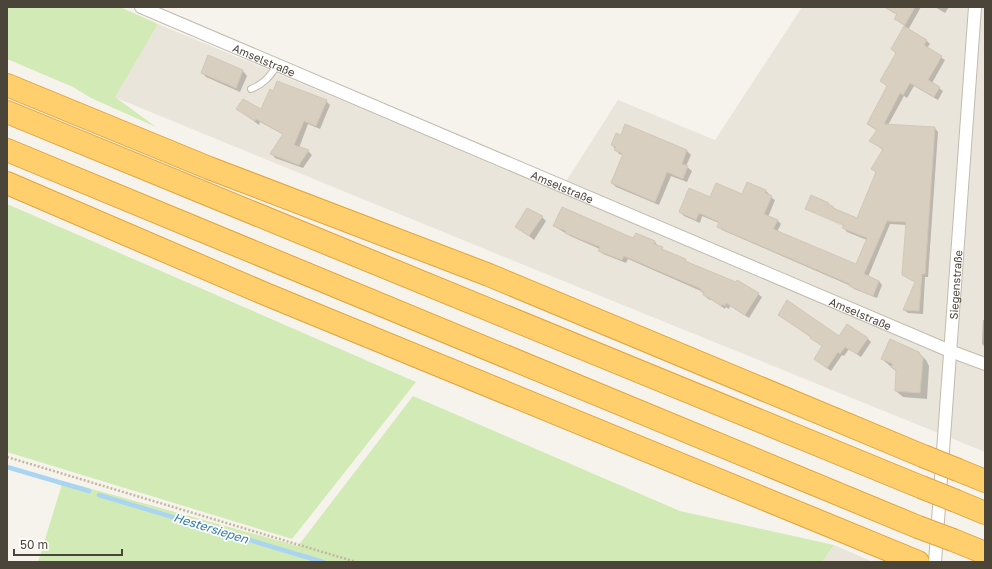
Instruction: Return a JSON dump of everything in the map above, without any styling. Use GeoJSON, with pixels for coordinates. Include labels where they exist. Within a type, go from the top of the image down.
{"type":"FeatureCollection","features":[{"type":"Feature","properties":{"kind":"highway"},"geometry":{"type":"LineString","coordinates":[[7,85],[209,168],[496,278],[985,481]]}},
{"type":"Feature","properties":{"kind":"highway"},"geometry":{"type":"LineString","coordinates":[[7,112],[985,513]]}},
{"type":"Feature","properties":{"kind":"highway"},"geometry":{"type":"LineString","coordinates":[[7,150],[918,527],[985,553]]}},
{"type":"Feature","properties":{"kind":"highway"},"geometry":{"type":"LineString","coordinates":[[9,184],[278,299],[923,562]]}},
{"type":"Feature","properties":{"kind":"street","name":"Amselstraße"},"geometry":{"type":"LineString","coordinates":[[141,7],[950,351],[985,364]]}},
{"type":"Feature","properties":{"kind":"street","name":"Siegenstraße"},"geometry":{"type":"LineString","coordinates":[[923,562],[950,351],[975,7]]}},
{"type":"Feature","properties":{"kind":"lane"},"geometry":{"type":"LineString","coordinates":[[251,89],[260,86],[267,80],[277,66]]}},
{"type":"Feature","properties":{"kind":"path"},"geometry":{"type":"LineString","coordinates":[[7,458],[356,562]]}},
{"type":"Feature","properties":{"kind":"shaded area"},"geometry":{"type":"Polygon","coordinates":[[[802,7],[985,7],[985,452],[114,97],[158,24],[560,191],[618,100],[715,140],[802,7]]]}},
{"type":"Feature","properties":{"kind":"shaded area"},"geometry":{"type":"Polygon","coordinates":[[[834,545],[873,562],[822,562],[834,545]]]}},
{"type":"Feature","properties":{"kind":"green space"},"geometry":{"type":"Polygon","coordinates":[[[7,7],[120,7],[158,24],[115,97],[156,127],[91,98],[73,87],[7,59],[7,7]]]}},
{"type":"Feature","properties":{"kind":"green space"},"geometry":{"type":"Polygon","coordinates":[[[7,204],[416,382],[292,539],[7,452],[7,204]]]}},
{"type":"Feature","properties":{"kind":"green space"},"geometry":{"type":"Polygon","coordinates":[[[413,396],[680,511],[834,545],[822,562],[38,562],[63,481],[298,546],[413,396]]]}},
{"type":"Feature","properties":{"kind":"building"},"geometry":{"type":"Polygon","coordinates":[[[884,7],[915,7],[905,25],[894,19],[897,14],[884,7]]]}},
{"type":"Feature","properties":{"kind":"building"},"geometry":{"type":"Polygon","coordinates":[[[904,26],[927,40],[924,45],[942,56],[928,80],[940,87],[934,97],[910,83],[903,95],[900,93],[884,124],[935,127],[925,274],[922,274],[919,311],[903,310],[915,282],[902,275],[906,222],[887,221],[864,274],[879,281],[873,296],[849,286],[850,284],[717,227],[719,222],[699,213],[696,220],[679,212],[689,188],[710,197],[716,183],[742,194],[747,182],[766,190],[765,193],[772,196],[764,214],[778,220],[773,229],[856,264],[867,238],[842,228],[844,225],[805,209],[811,195],[829,203],[828,204],[834,207],[833,208],[857,218],[876,172],[871,169],[883,149],[869,141],[877,130],[867,124],[887,86],[880,81],[896,53],[891,49],[904,26]]]}},
{"type":"Feature","properties":{"kind":"building"},"geometry":{"type":"Polygon","coordinates":[[[208,55],[243,70],[236,88],[201,73],[208,55]]]}},
{"type":"Feature","properties":{"kind":"building"},"geometry":{"type":"Polygon","coordinates":[[[277,81],[327,100],[316,126],[304,121],[294,145],[309,150],[299,165],[270,154],[283,134],[256,119],[255,121],[236,109],[243,99],[261,109],[270,89],[273,91],[277,81]]]}},
{"type":"Feature","properties":{"kind":"building"},"geometry":{"type":"Polygon","coordinates":[[[625,124],[687,150],[682,164],[688,166],[683,179],[667,172],[655,202],[611,183],[623,154],[614,150],[616,147],[611,145],[616,133],[621,135],[625,124]]]}},
{"type":"Feature","properties":{"kind":"building"},"geometry":{"type":"Polygon","coordinates":[[[562,207],[633,238],[636,233],[655,241],[654,244],[686,259],[685,261],[736,282],[737,280],[759,293],[745,315],[726,303],[725,306],[722,304],[721,306],[703,295],[704,292],[700,291],[701,289],[624,256],[622,260],[598,251],[600,247],[565,233],[566,231],[553,226],[562,207]]]}},
{"type":"Feature","properties":{"kind":"building"},"geometry":{"type":"Polygon","coordinates":[[[527,208],[543,216],[529,236],[515,227],[527,208]]]}},
{"type":"Feature","properties":{"kind":"building"},"geometry":{"type":"Polygon","coordinates":[[[787,300],[839,336],[847,324],[868,338],[857,354],[845,347],[840,354],[838,352],[827,368],[814,359],[822,346],[778,315],[787,300]]]}},
{"type":"Feature","properties":{"kind":"building"},"geometry":{"type":"Polygon","coordinates":[[[890,339],[919,352],[923,359],[920,393],[895,391],[896,370],[891,367],[893,364],[881,359],[890,339]]]}},
{"type":"Feature","properties":{"kind":"waterway","name":"Hestersiepen"},"geometry":{"type":"LineString","coordinates":[[7,467],[89,491]]}},
{"type":"Feature","properties":{"kind":"waterway","name":"Hestersiepen"},"geometry":{"type":"LineString","coordinates":[[99,495],[323,562]]}}]}
